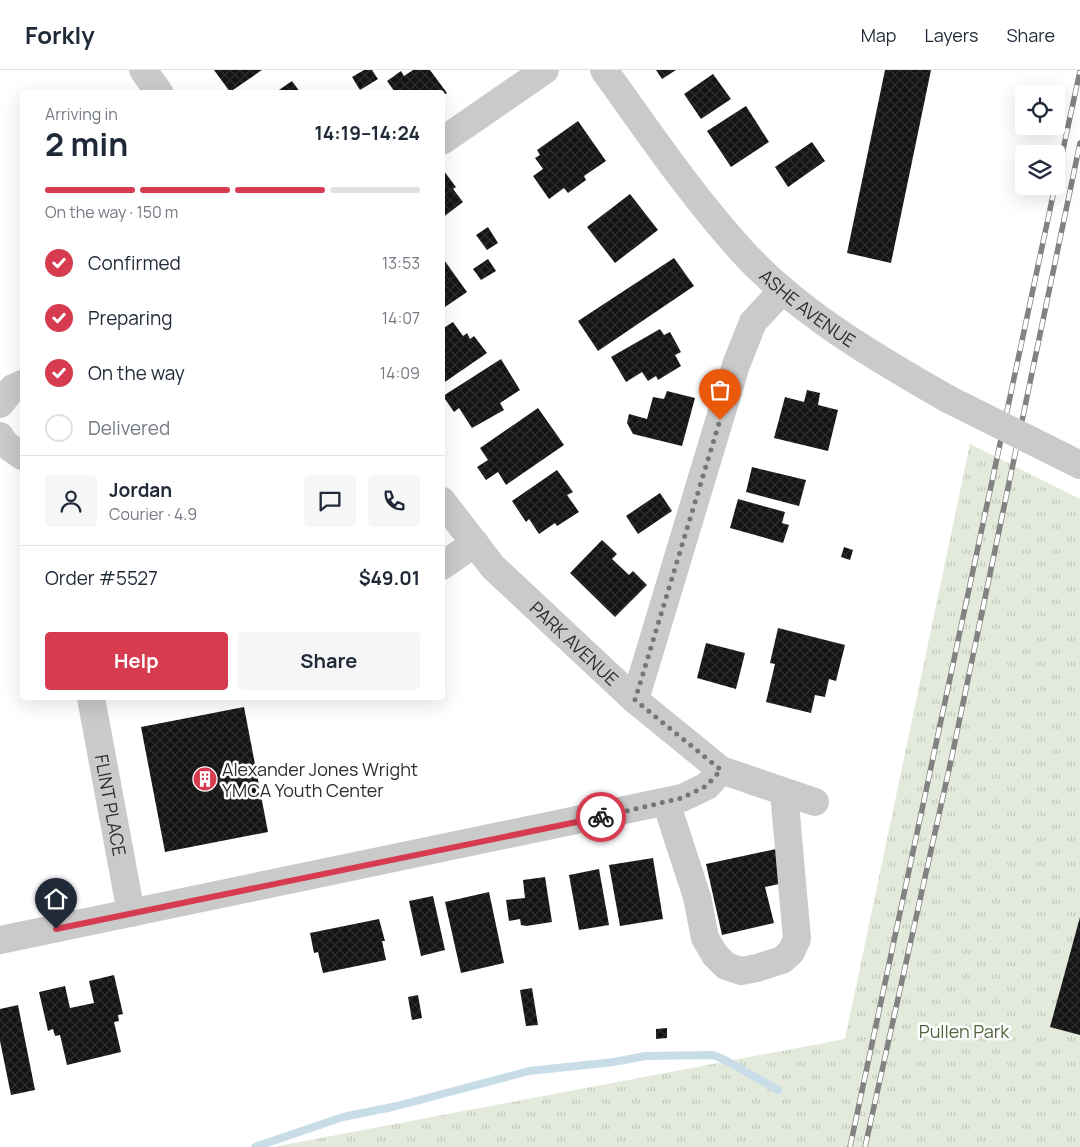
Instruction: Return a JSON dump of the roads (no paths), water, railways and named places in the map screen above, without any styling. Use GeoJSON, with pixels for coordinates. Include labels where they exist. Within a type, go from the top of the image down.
{"type":"FeatureCollection","features":[{"type":"Feature","properties":{"kind":"street"},"geometry":{"type":"LineString","coordinates":[[143,70],[158,90]]}},
{"type":"Feature","properties":{"kind":"street"},"geometry":{"type":"LineString","coordinates":[[445,139],[545,70]]}},
{"type":"Feature","properties":{"kind":"street","name":"ASHE AVENUE"},"geometry":{"type":"LineString","coordinates":[[604,70],[742,251],[783,290],[884,360],[948,398],[1080,465]]}},
{"type":"Feature","properties":{"kind":"street"},"geometry":{"type":"LineString","coordinates":[[635,700],[736,365],[753,322],[783,290]]}},
{"type":"Feature","properties":{"kind":"street"},"geometry":{"type":"LineString","coordinates":[[0,404],[5,395],[20,385]]}},
{"type":"Feature","properties":{"kind":"street"},"geometry":{"type":"LineString","coordinates":[[0,436],[13,452],[20,455]]}},
{"type":"Feature","properties":{"kind":"street","name":"PARK AVENUE"},"geometry":{"type":"LineString","coordinates":[[445,505],[494,567],[635,700],[721,770],[815,802]]}},
{"type":"Feature","properties":{"kind":"street"},"geometry":{"type":"LineString","coordinates":[[445,564],[475,542]]}},
{"type":"Feature","properties":{"kind":"street","name":"FLINT PLACE"},"geometry":{"type":"LineString","coordinates":[[91,700],[131,913]]}},
{"type":"Feature","properties":{"kind":"street"},"geometry":{"type":"LineString","coordinates":[[0,940],[666,802],[682,798],[706,786],[721,770]]}},
{"type":"Feature","properties":{"kind":"street"},"geometry":{"type":"LineString","coordinates":[[666,802],[697,897],[705,938],[715,955],[726,966],[741,971],[782,960],[791,952],[797,939],[784,792]]}},
{"type":"Feature","properties":{"kind":"waterway"},"geometry":{"type":"LineString","coordinates":[[255,1147],[343,1117],[397,1106],[529,1071],[614,1062],[645,1056],[713,1055],[778,1090]]}},
{"type":"Feature","properties":{"kind":"railway"},"geometry":{"type":"LineString","coordinates":[[1064,145],[1080,71]]}},
{"type":"Feature","properties":{"kind":"railway"},"geometry":{"type":"LineString","coordinates":[[865,1147],[952,756],[1080,143]]}},
{"type":"Feature","properties":{"kind":"railway"},"geometry":{"type":"LineString","coordinates":[[850,1147],[1053,195]]}},
{"type":"Feature","properties":{"kind":"place","name":"Alexander Jones Wright YMCA Youth Center"},"geometry":{"type":"Point","coordinates":[205,779]}},
{"type":"Feature","properties":{"kind":"park label","name":"Pullen Park"},"geometry":{"type":"Point","coordinates":[964,1031]}}]}
